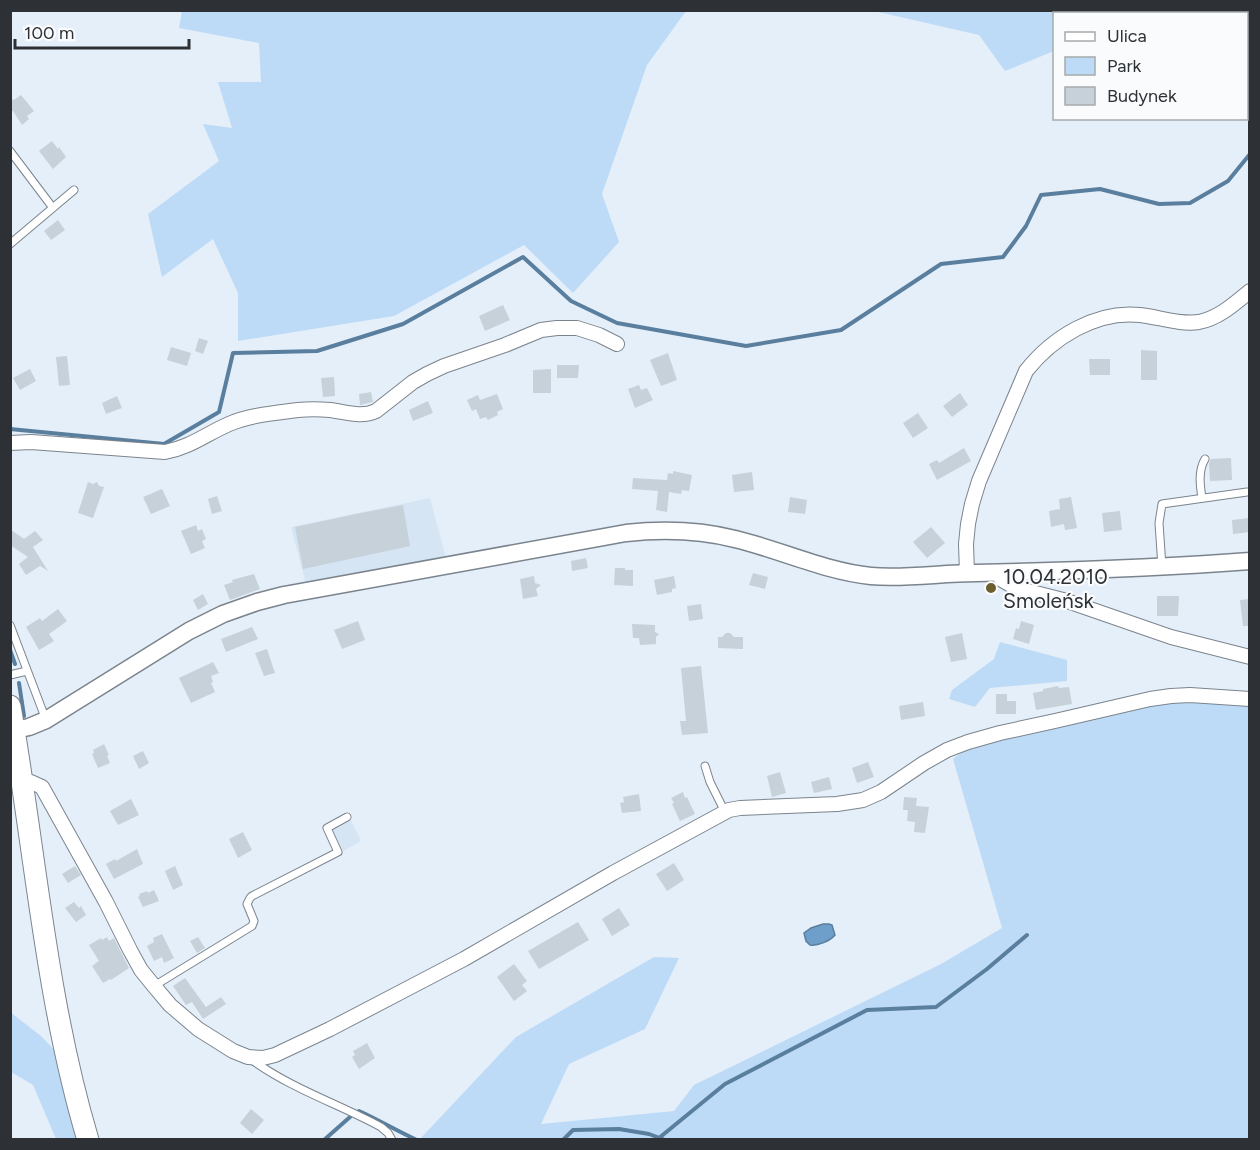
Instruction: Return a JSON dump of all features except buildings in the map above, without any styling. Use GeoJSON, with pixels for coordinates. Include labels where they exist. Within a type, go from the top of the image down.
{"type":"FeatureCollection","features":[{"type":"Feature","properties":{"kind":"main road"},"geometry":{"type":"LineString","coordinates":[[10,706],[15,730],[14,753],[22,783],[62,1032],[88,1140]]}},
{"type":"Feature","properties":{"kind":"street"},"geometry":{"type":"LineString","coordinates":[[967,573],[968,524],[979,481],[1026,371],[1037,357],[1067,334],[1106,317],[1120,314],[1139,315],[1197,322],[1221,314],[1250,291]]}},
{"type":"Feature","properties":{"kind":"street"},"geometry":{"type":"LineString","coordinates":[[10,443],[31,442],[165,452],[184,448],[231,424],[254,416],[316,409],[369,414],[427,374],[542,330],[577,328],[617,344]]}},
{"type":"Feature","properties":{"kind":"street"},"geometry":{"type":"LineString","coordinates":[[15,730],[46,720],[189,631],[223,614],[257,602],[284,595],[606,536],[646,531],[713,534],[816,564],[872,576],[1162,567],[1250,561]]}},
{"type":"Feature","properties":{"kind":"street"},"geometry":{"type":"LineString","coordinates":[[997,573],[1002,580],[1016,588],[1066,601],[1171,637],[1250,657]]}},
{"type":"Feature","properties":{"kind":"street"},"geometry":{"type":"LineString","coordinates":[[22,783],[36,783],[42,787],[106,902],[135,960],[170,1005],[198,1029],[233,1051],[248,1057],[263,1058],[275,1055],[330,1029],[464,959],[613,873],[725,812],[740,808],[837,804],[863,800],[880,792],[947,750],[968,742],[1149,699],[1190,695],[1250,699]]}},
{"type":"Feature","properties":{"kind":"lane"},"geometry":{"type":"LineString","coordinates":[[10,151],[53,208]]}},
{"type":"Feature","properties":{"kind":"lane"},"geometry":{"type":"LineString","coordinates":[[10,244],[74,190]]}},
{"type":"Feature","properties":{"kind":"lane"},"geometry":{"type":"LineString","coordinates":[[1202,498],[1201,465],[1205,459]]}},
{"type":"Feature","properties":{"kind":"lane"},"geometry":{"type":"LineString","coordinates":[[1162,567],[1159,523],[1162,504],[1248,492]]}},
{"type":"Feature","properties":{"kind":"lane"},"geometry":{"type":"LineString","coordinates":[[10,625],[46,720]]}},
{"type":"Feature","properties":{"kind":"lane"},"geometry":{"type":"LineString","coordinates":[[10,675],[27,670]]}},
{"type":"Feature","properties":{"kind":"lane"},"geometry":{"type":"LineString","coordinates":[[705,766],[710,783],[725,812]]}},
{"type":"Feature","properties":{"kind":"lane"},"geometry":{"type":"LineString","coordinates":[[154,986],[252,926],[254,921],[248,904],[252,896],[338,852],[327,828],[347,817]]}},
{"type":"Feature","properties":{"kind":"lane"},"geometry":{"type":"LineString","coordinates":[[248,1057],[266,1070],[326,1102],[381,1127],[388,1132],[392,1140]]}},
{"type":"Feature","properties":{"kind":"shaded area"},"geometry":{"type":"Polygon","coordinates":[[[430,498],[446,558],[306,584],[291,527],[430,498]]]}},
{"type":"Feature","properties":{"kind":"shaded area"},"geometry":{"type":"Polygon","coordinates":[[[351,820],[361,841],[343,851],[332,829],[351,820]]]}},
{"type":"Feature","properties":{"kind":"shaded area"},"geometry":{"type":"Polygon","coordinates":[[[823,924],[832,925],[835,935],[824,943],[810,945],[804,933],[823,924]]]}},
{"type":"Feature","properties":{"kind":"green space"},"geometry":{"type":"Polygon","coordinates":[[[182,10],[686,11],[647,65],[602,194],[619,242],[573,293],[524,245],[394,316],[238,341],[238,293],[213,239],[162,277],[148,214],[219,161],[203,124],[232,128],[218,82],[261,82],[259,43],[179,28],[182,10]]]}},
{"type":"Feature","properties":{"kind":"green space"},"geometry":{"type":"Polygon","coordinates":[[[874,11],[1158,11],[1053,12],[1053,51],[1005,71],[979,35],[874,11]]]}},
{"type":"Feature","properties":{"kind":"green space"},"geometry":{"type":"Polygon","coordinates":[[[1249,11],[1249,43],[1248,12],[1170,12],[1249,11]]]}},
{"type":"Feature","properties":{"kind":"green space"},"geometry":{"type":"Polygon","coordinates":[[[1000,642],[1067,660],[1067,681],[990,688],[975,707],[949,699],[952,690],[994,659],[1000,642]]]}},
{"type":"Feature","properties":{"kind":"green space"},"geometry":{"type":"Polygon","coordinates":[[[1175,699],[1249,701],[1249,1139],[419,1140],[516,1037],[654,957],[679,958],[645,1029],[569,1064],[541,1124],[674,1111],[694,1085],[941,964],[1002,928],[953,759],[971,745],[1175,699]]]}},
{"type":"Feature","properties":{"kind":"green space"},"geometry":{"type":"Polygon","coordinates":[[[10,1012],[41,1036],[56,1052],[79,1139],[56,1139],[33,1085],[11,1072],[10,1012]]]}},
{"type":"Feature","properties":{"kind":"waterway"},"geometry":{"type":"LineString","coordinates":[[10,429],[164,444],[219,412],[233,353],[317,351],[403,324],[523,257],[571,301],[617,323],[746,346],[841,330],[941,264],[1003,257],[1026,226],[1041,195],[1100,189],[1159,204],[1190,203],[1228,181],[1250,154]]}},
{"type":"Feature","properties":{"kind":"waterway"},"geometry":{"type":"LineString","coordinates":[[10,650],[15,664]]}},
{"type":"Feature","properties":{"kind":"waterway"},"geometry":{"type":"LineString","coordinates":[[19,683],[24,716]]}},
{"type":"Feature","properties":{"kind":"waterway"},"geometry":{"type":"LineString","coordinates":[[659,1138],[725,1084],[867,1010],[936,1007],[987,969],[1027,935]]}},
{"type":"Feature","properties":{"kind":"waterway"},"geometry":{"type":"LineString","coordinates":[[359,1111],[417,1140]]}},
{"type":"Feature","properties":{"kind":"waterway"},"geometry":{"type":"LineString","coordinates":[[324,1140],[350,1117]]}},
{"type":"Feature","properties":{"kind":"waterway"},"geometry":{"type":"LineString","coordinates":[[563,1140],[573,1130],[619,1129],[649,1134],[665,1140]]}},
{"type":"Feature","properties":{"kind":"place","name":"10.04.2010 Smoleńsk"},"geometry":{"type":"Point","coordinates":[991,588]}}]}
